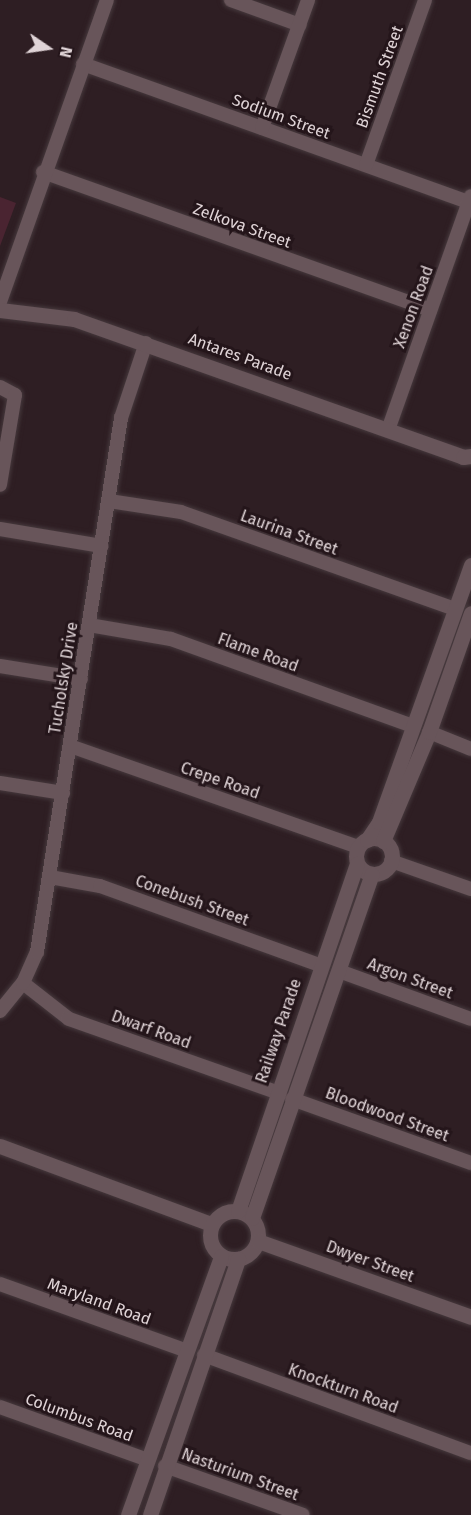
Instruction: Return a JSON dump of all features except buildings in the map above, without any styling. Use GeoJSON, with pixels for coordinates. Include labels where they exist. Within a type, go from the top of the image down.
{"type":"FeatureCollection","features":[{"type":"Feature","properties":{"kind":"street"},"geometry":{"type":"LineString","coordinates":[[0,302],[43,172],[107,0]]}},
{"type":"Feature","properties":{"kind":"street"},"geometry":{"type":"LineString","coordinates":[[231,0],[300,25]]}},
{"type":"Feature","properties":{"kind":"street"},"geometry":{"type":"LineString","coordinates":[[262,128],[308,0]]}},
{"type":"Feature","properties":{"kind":"street","name":"Bismuth Street"},"geometry":{"type":"LineString","coordinates":[[366,165],[425,0]]}},
{"type":"Feature","properties":{"kind":"street","name":"Sodium Street"},"geometry":{"type":"LineString","coordinates":[[83,64],[366,165],[470,199]]}},
{"type":"Feature","properties":{"kind":"street","name":"Zelkova Street"},"geometry":{"type":"LineString","coordinates":[[43,172],[430,310]]}},
{"type":"Feature","properties":{"kind":"street","name":"Xenon Road"},"geometry":{"type":"LineString","coordinates":[[388,430],[470,199]]}},
{"type":"Feature","properties":{"kind":"street","name":"Antares Parade"},"geometry":{"type":"LineString","coordinates":[[0,310],[74,319],[468,460]]}},
{"type":"Feature","properties":{"kind":"street","name":"Tucholsky Drive"},"geometry":{"type":"LineString","coordinates":[[0,1011],[23,983],[37,952],[121,418],[146,343]]}},
{"type":"Feature","properties":{"kind":"street"},"geometry":{"type":"LineString","coordinates":[[0,387],[15,395],[0,485]]}},
{"type":"Feature","properties":{"kind":"street","name":"Laurina Street"},"geometry":{"type":"LineString","coordinates":[[109,501],[181,512],[455,609]]}},
{"type":"Feature","properties":{"kind":"street"},"geometry":{"type":"LineString","coordinates":[[0,529],[102,546]]}},
{"type":"Feature","properties":{"kind":"street"},"geometry":{"type":"LineString","coordinates":[[383,842],[390,850],[391,861],[384,871],[372,874],[357,864],[363,843],[379,822],[471,565]]}},
{"type":"Feature","properties":{"kind":"street"},"geometry":{"type":"LineString","coordinates":[[383,842],[429,732],[471,613]]}},
{"type":"Feature","properties":{"kind":"street","name":"Flame Road"},"geometry":{"type":"LineString","coordinates":[[89,625],[171,639],[412,726]]}},
{"type":"Feature","properties":{"kind":"street"},"geometry":{"type":"LineString","coordinates":[[0,666],[81,679]]}},
{"type":"Feature","properties":{"kind":"street"},"geometry":{"type":"LineString","coordinates":[[429,732],[471,749]]}},
{"type":"Feature","properties":{"kind":"street","name":"Crepe Road"},"geometry":{"type":"LineString","coordinates":[[70,746],[363,843]]}},
{"type":"Feature","properties":{"kind":"street"},"geometry":{"type":"LineString","coordinates":[[0,783],[63,793]]}},
{"type":"Feature","properties":{"kind":"street"},"geometry":{"type":"LineString","coordinates":[[363,843],[383,842]]}},
{"type":"Feature","properties":{"kind":"street"},"geometry":{"type":"LineString","coordinates":[[391,861],[471,889]]}},
{"type":"Feature","properties":{"kind":"street","name":"Railway Parade"},"geometry":{"type":"LineString","coordinates":[[238,1211],[276,1092],[357,864]]}},
{"type":"Feature","properties":{"kind":"street","name":"Railway Parade"},"geometry":{"type":"LineString","coordinates":[[252,1218],[372,874]]}},
{"type":"Feature","properties":{"kind":"street","name":"Conebush Street"},"geometry":{"type":"LineString","coordinates":[[50,878],[100,886],[320,965]]}},
{"type":"Feature","properties":{"kind":"street","name":"Argon Street"},"geometry":{"type":"LineString","coordinates":[[339,970],[471,1019]]}},
{"type":"Feature","properties":{"kind":"street","name":"Dwarf Road"},"geometry":{"type":"LineString","coordinates":[[23,983],[69,1018],[276,1092]]}},
{"type":"Feature","properties":{"kind":"street","name":"Bloodwood Street"},"geometry":{"type":"LineString","coordinates":[[292,1099],[471,1163]]}},
{"type":"Feature","properties":{"kind":"street"},"geometry":{"type":"LineString","coordinates":[[0,1146],[211,1224]]}},
{"type":"Feature","properties":{"kind":"street"},"geometry":{"type":"LineString","coordinates":[[238,1211],[252,1218],[258,1241],[249,1255],[238,1259],[221,1256],[209,1240],[211,1224],[222,1213],[238,1211]]}},
{"type":"Feature","properties":{"kind":"street","name":"Dwyer Street"},"geometry":{"type":"LineString","coordinates":[[258,1241],[471,1317]]}},
{"type":"Feature","properties":{"kind":"street"},"geometry":{"type":"LineString","coordinates":[[128,1515],[221,1256]]}},
{"type":"Feature","properties":{"kind":"street"},"geometry":{"type":"LineString","coordinates":[[150,1515],[238,1259]]}},
{"type":"Feature","properties":{"kind":"street","name":"Maryland Road"},"geometry":{"type":"LineString","coordinates":[[0,1284],[187,1351]]}},
{"type":"Feature","properties":{"kind":"street","name":"Knockturn Road"},"geometry":{"type":"LineString","coordinates":[[204,1355],[471,1453]]}},
{"type":"Feature","properties":{"kind":"street","name":"Columbus Road"},"geometry":{"type":"LineString","coordinates":[[0,1407],[148,1460]]}},
{"type":"Feature","properties":{"kind":"street","name":"Nasturium Street"},"geometry":{"type":"LineString","coordinates":[[165,1466],[303,1515]]}},
{"type":"Feature","properties":{"kind":"shaded area"},"geometry":{"type":"Polygon","coordinates":[[[0,197],[16,203],[0,246],[0,197]]]}}]}
